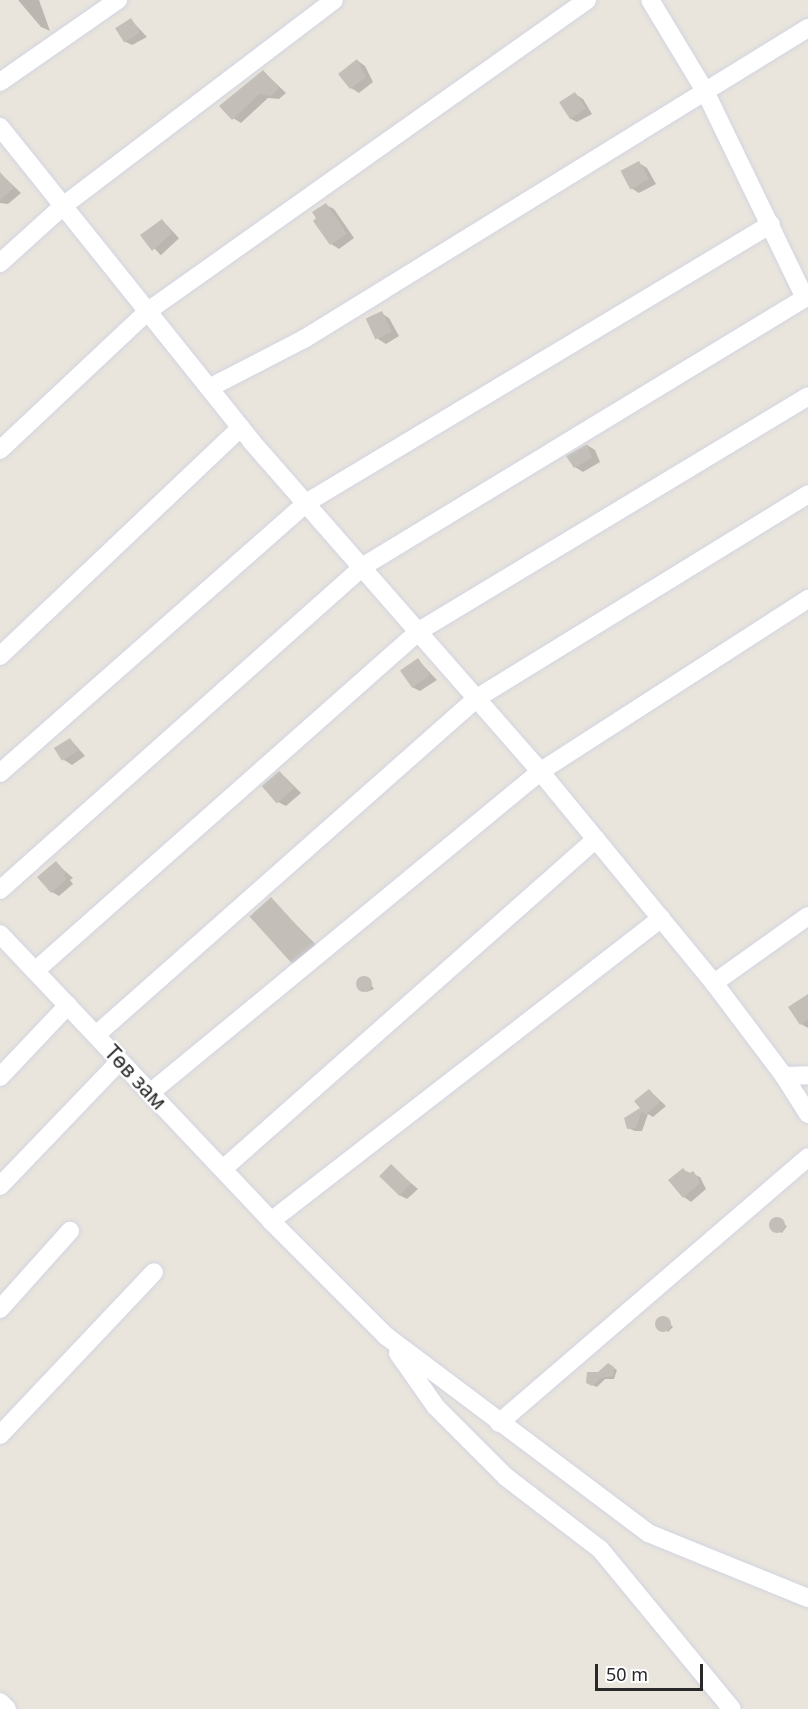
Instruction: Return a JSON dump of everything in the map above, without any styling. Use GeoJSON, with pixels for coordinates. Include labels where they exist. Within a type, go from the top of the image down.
{"type":"FeatureCollection","features":[{"type":"Feature","properties":{"kind":"street"},"geometry":{"type":"LineString","coordinates":[[0,82],[118,0]]}},
{"type":"Feature","properties":{"kind":"street"},"geometry":{"type":"LineString","coordinates":[[0,262],[63,206],[334,0]]}},
{"type":"Feature","properties":{"kind":"street"},"geometry":{"type":"LineString","coordinates":[[0,450],[148,311],[587,0]]}},
{"type":"Feature","properties":{"kind":"street"},"geometry":{"type":"LineString","coordinates":[[0,890],[362,567],[805,298],[705,91],[650,0]]}},
{"type":"Feature","properties":{"kind":"street"},"geometry":{"type":"LineString","coordinates":[[211,387],[304,339],[808,27]]}},
{"type":"Feature","properties":{"kind":"street"},"geometry":{"type":"LineString","coordinates":[[0,127],[241,427],[541,771],[714,983],[784,1076],[808,1114]]}},
{"type":"Feature","properties":{"kind":"street"},"geometry":{"type":"LineString","coordinates":[[0,773],[306,503],[771,224]]}},
{"type":"Feature","properties":{"kind":"street"},"geometry":{"type":"LineString","coordinates":[[35,971],[419,631],[808,396]]}},
{"type":"Feature","properties":{"kind":"street"},"geometry":{"type":"LineString","coordinates":[[0,656],[241,427]]}},
{"type":"Feature","properties":{"kind":"street"},"geometry":{"type":"LineString","coordinates":[[96,1035],[477,698],[808,494]]}},
{"type":"Feature","properties":{"kind":"street"},"geometry":{"type":"LineString","coordinates":[[150,1093],[541,771],[808,599]]}},
{"type":"Feature","properties":{"kind":"street"},"geometry":{"type":"LineString","coordinates":[[223,1169],[596,839]]}},
{"type":"Feature","properties":{"kind":"street"},"geometry":{"type":"LineString","coordinates":[[714,983],[808,916]]}},
{"type":"Feature","properties":{"kind":"street"},"geometry":{"type":"LineString","coordinates":[[271,1221],[661,918]]}},
{"type":"Feature","properties":{"kind":"street","name":"Төв зам"},"geometry":{"type":"LineString","coordinates":[[2,941],[35,971],[271,1221],[386,1336]]}},
{"type":"Feature","properties":{"kind":"street"},"geometry":{"type":"LineString","coordinates":[[0,1077],[68,1005]]}},
{"type":"Feature","properties":{"kind":"street"},"geometry":{"type":"LineString","coordinates":[[0,1186],[120,1061]]}},
{"type":"Feature","properties":{"kind":"street"},"geometry":{"type":"LineString","coordinates":[[784,1076],[808,1075]]}},
{"type":"Feature","properties":{"kind":"street"},"geometry":{"type":"LineString","coordinates":[[499,1423],[808,1157]]}},
{"type":"Feature","properties":{"kind":"street"},"geometry":{"type":"LineString","coordinates":[[0,1310],[70,1231]]}},
{"type":"Feature","properties":{"kind":"street"},"geometry":{"type":"LineString","coordinates":[[0,1436],[154,1272]]}},
{"type":"Feature","properties":{"kind":"street"},"geometry":{"type":"LineString","coordinates":[[386,1336],[648,1533],[808,1598]]}},
{"type":"Feature","properties":{"kind":"street"},"geometry":{"type":"LineString","coordinates":[[386,1336],[436,1407],[506,1477],[600,1549],[732,1709]]}},
{"type":"Feature","properties":{"kind":"street"},"geometry":{"type":"LineString","coordinates":[[0,1702],[8,1709]]}},
{"type":"Feature","properties":{"kind":"building"},"geometry":{"type":"Polygon","coordinates":[[[131,18],[140,32],[124,43],[115,28],[131,18]]]}},
{"type":"Feature","properties":{"kind":"building"},"geometry":{"type":"Polygon","coordinates":[[[357,59],[366,77],[350,89],[338,74],[357,59]]]}},
{"type":"Feature","properties":{"kind":"building"},"geometry":{"type":"Polygon","coordinates":[[[263,70],[279,88],[271,96],[259,94],[232,120],[219,106],[263,70]]]}},
{"type":"Feature","properties":{"kind":"building"},"geometry":{"type":"Polygon","coordinates":[[[575,92],[586,109],[570,119],[559,102],[575,92]]]}},
{"type":"Feature","properties":{"kind":"building"},"geometry":{"type":"Polygon","coordinates":[[[639,161],[649,180],[630,189],[620,171],[639,161]]]}},
{"type":"Feature","properties":{"kind":"building"},"geometry":{"type":"Polygon","coordinates":[[[0,172],[14,188],[0,200],[0,172]]]}},
{"type":"Feature","properties":{"kind":"building"},"geometry":{"type":"Polygon","coordinates":[[[326,203],[347,234],[330,245],[313,221],[316,218],[312,212],[326,203]]]}},
{"type":"Feature","properties":{"kind":"building"},"geometry":{"type":"Polygon","coordinates":[[[162,219],[172,233],[152,251],[140,235],[162,219]]]}},
{"type":"Feature","properties":{"kind":"building"},"geometry":{"type":"Polygon","coordinates":[[[382,311],[392,332],[375,339],[366,319],[382,311]]]}},
{"type":"Feature","properties":{"kind":"building"},"geometry":{"type":"Polygon","coordinates":[[[587,444],[592,458],[574,468],[566,456],[587,444]]]}},
{"type":"Feature","properties":{"kind":"building"},"geometry":{"type":"Polygon","coordinates":[[[418,658],[430,675],[412,688],[400,671],[418,658]]]}},
{"type":"Feature","properties":{"kind":"building"},"geometry":{"type":"Polygon","coordinates":[[[70,738],[78,751],[62,761],[54,748],[70,738]]]}},
{"type":"Feature","properties":{"kind":"building"},"geometry":{"type":"Polygon","coordinates":[[[279,771],[294,788],[277,803],[262,786],[279,771]]]}},
{"type":"Feature","properties":{"kind":"building"},"geometry":{"type":"Polygon","coordinates":[[[56,861],[66,873],[63,875],[66,879],[51,893],[37,877],[56,861]]]}},
{"type":"Feature","properties":{"kind":"building"},"geometry":{"type":"Polygon","coordinates":[[[271,897],[313,944],[292,963],[249,916],[271,897]]]}},
{"type":"Feature","properties":{"kind":"building"},"geometry":{"type":"Polygon","coordinates":[[[364,976],[372,984],[364,992],[356,984],[364,976]]]}},
{"type":"Feature","properties":{"kind":"building"},"geometry":{"type":"Polygon","coordinates":[[[808,994],[808,1020],[800,1025],[788,1007],[808,994]]]}},
{"type":"Feature","properties":{"kind":"building"},"geometry":{"type":"Polygon","coordinates":[[[649,1089],[660,1102],[645,1115],[642,1110],[636,1128],[627,1129],[624,1118],[640,1108],[634,1101],[649,1089]]]}},
{"type":"Feature","properties":{"kind":"building"},"geometry":{"type":"Polygon","coordinates":[[[391,1164],[411,1183],[399,1196],[379,1176],[391,1164]]]}},
{"type":"Feature","properties":{"kind":"building"},"geometry":{"type":"Polygon","coordinates":[[[683,1168],[688,1174],[693,1171],[699,1179],[699,1184],[683,1198],[668,1180],[683,1168]]]}},
{"type":"Feature","properties":{"kind":"building"},"geometry":{"type":"Polygon","coordinates":[[[777,1217],[785,1225],[777,1233],[769,1225],[777,1217]]]}},
{"type":"Feature","properties":{"kind":"building"},"geometry":{"type":"Polygon","coordinates":[[[663,1316],[671,1324],[663,1332],[655,1324],[663,1316]]]}},
{"type":"Feature","properties":{"kind":"building"},"geometry":{"type":"Polygon","coordinates":[[[608,1363],[614,1367],[613,1376],[601,1378],[592,1386],[586,1383],[587,1372],[598,1372],[608,1363]]]}}]}
